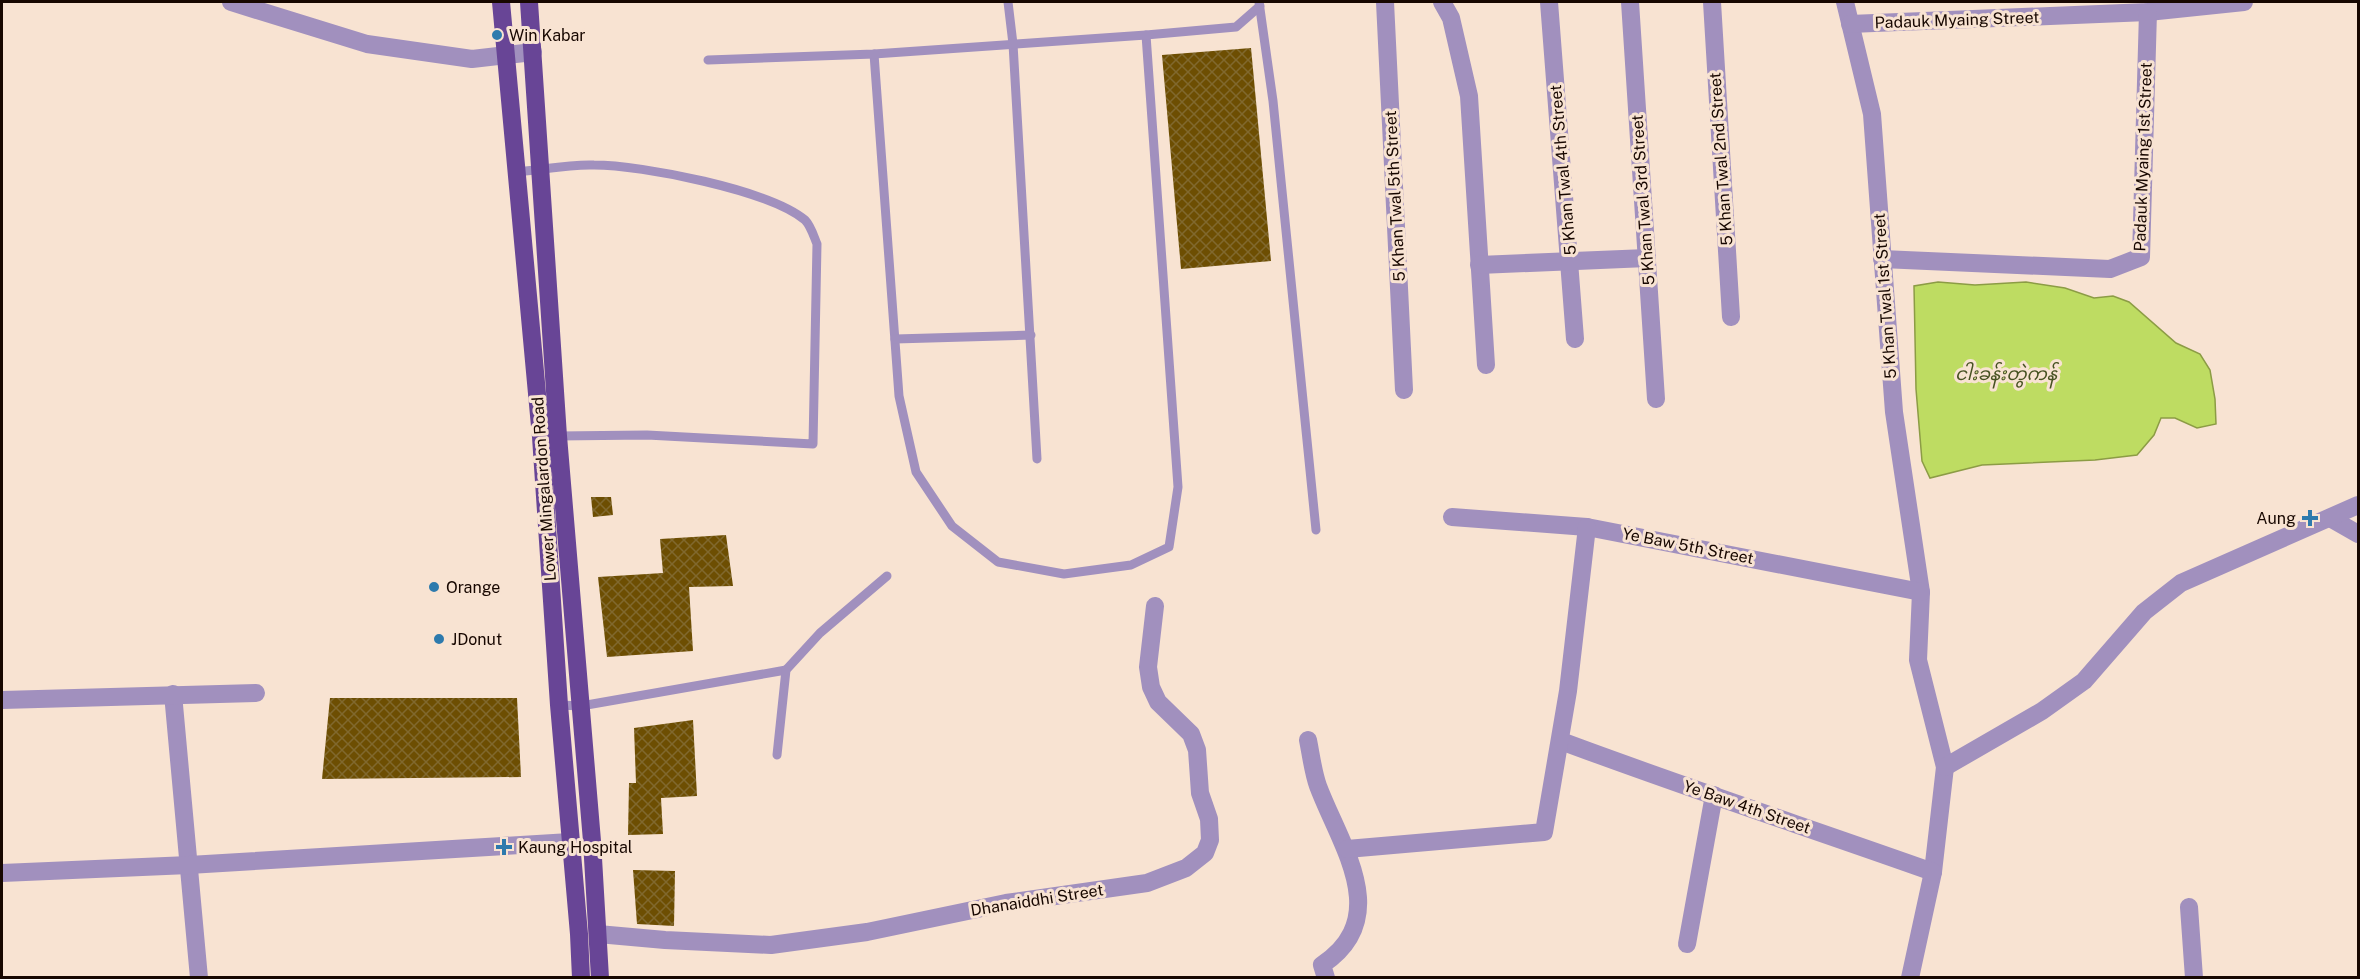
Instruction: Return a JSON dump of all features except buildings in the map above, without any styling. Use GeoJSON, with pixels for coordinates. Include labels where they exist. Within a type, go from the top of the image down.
{"type":"FeatureCollection","features":[{"type":"Feature","properties":{"kind":"main road","name":"Lower Mingalardon Road"},"geometry":{"type":"LineString","coordinates":[[501,2],[541,437],[559,705],[581,978]]}},
{"type":"Feature","properties":{"kind":"main road","name":"Lower Mingalardon Road"},"geometry":{"type":"LineString","coordinates":[[529,2],[558,436],[581,705],[600,978]]}},
{"type":"Feature","properties":{"kind":"street"},"geometry":{"type":"LineString","coordinates":[[231,2],[367,44],[472,59],[533,52]]}},
{"type":"Feature","properties":{"kind":"street","name":"5 Khan Twal 5th Street"},"geometry":{"type":"LineString","coordinates":[[1385,2],[1404,390]]}},
{"type":"Feature","properties":{"kind":"street"},"geometry":{"type":"LineString","coordinates":[[1442,2],[1451,18],[1469,96],[1486,365]]}},
{"type":"Feature","properties":{"kind":"street","name":"5 Khan Twal 4th Street"},"geometry":{"type":"LineString","coordinates":[[1549,2],[1575,339]]}},
{"type":"Feature","properties":{"kind":"street","name":"5 Khan Twal 3rd Street"},"geometry":{"type":"LineString","coordinates":[[1630,2],[1656,399]]}},
{"type":"Feature","properties":{"kind":"street","name":"5 Khan Twal 2nd Street"},"geometry":{"type":"LineString","coordinates":[[1712,2],[1731,317]]}},
{"type":"Feature","properties":{"kind":"street","name":"5 Khan Twal 1st Street"},"geometry":{"type":"LineString","coordinates":[[1845,2],[1872,114],[1894,412],[1921,592],[1918,660],[1945,767]]}},
{"type":"Feature","properties":{"kind":"street","name":"Padauk Myaing Street"},"geometry":{"type":"LineString","coordinates":[[1850,24],[2148,12],[2244,2]]}},
{"type":"Feature","properties":{"kind":"street","name":"Padauk Myaing 1st Street"},"geometry":{"type":"LineString","coordinates":[[1882,259],[2109,269],[2141,257],[2148,12]]}},
{"type":"Feature","properties":{"kind":"street"},"geometry":{"type":"LineString","coordinates":[[1479,266],[1647,258]]}},
{"type":"Feature","properties":{"kind":"street"},"geometry":{"type":"LineString","coordinates":[[1910,978],[1933,872],[1945,767],[2042,711],[2084,681],[2144,612],[2181,583],[2358,505]]}},
{"type":"Feature","properties":{"kind":"street","name":"Ye Baw 5th Street"},"geometry":{"type":"LineString","coordinates":[[1452,517],[1587,527],[1921,592]]}},
{"type":"Feature","properties":{"kind":"street"},"geometry":{"type":"LineString","coordinates":[[2330,518],[2358,534]]}},
{"type":"Feature","properties":{"kind":"street"},"geometry":{"type":"LineString","coordinates":[[1347,849],[1545,832],[1561,741],[1587,527]]}},
{"type":"Feature","properties":{"kind":"street","name":"Dhanaiddhi Street"},"geometry":{"type":"LineString","coordinates":[[598,934],[771,945],[867,932],[1006,903],[1147,882],[1186,868],[1205,853],[1210,840],[1209,819],[1200,793],[1197,750],[1191,734],[1158,702],[1151,687],[1148,667],[1155,606]]}},
{"type":"Feature","properties":{"kind":"street"},"geometry":{"type":"LineString","coordinates":[[2,700],[256,693]]}},
{"type":"Feature","properties":{"kind":"street"},"geometry":{"type":"LineString","coordinates":[[173,694],[199,978]]}},
{"type":"Feature","properties":{"kind":"street"},"geometry":{"type":"LineString","coordinates":[[1308,740],[1318,784],[1355,870],[1357,923],[1352,935],[1335,957],[1322,965],[1326,978]]}},
{"type":"Feature","properties":{"kind":"street","name":"Ye Baw 4th Street"},"geometry":{"type":"LineString","coordinates":[[1561,741],[1668,781],[1933,872]]}},
{"type":"Feature","properties":{"kind":"street"},"geometry":{"type":"LineString","coordinates":[[1686,944],[1714,795]]}},
{"type":"Feature","properties":{"kind":"street"},"geometry":{"type":"LineString","coordinates":[[2,873],[189,865],[570,842]]}},
{"type":"Feature","properties":{"kind":"street"},"geometry":{"type":"LineString","coordinates":[[2189,907],[2193,978]]}},
{"type":"Feature","properties":{"kind":"lane"},"geometry":{"type":"LineString","coordinates":[[1008,2],[1013,44],[1037,459]]}},
{"type":"Feature","properties":{"kind":"lane"},"geometry":{"type":"LineString","coordinates":[[708,60],[874,54],[1236,27],[1259,4]]}},
{"type":"Feature","properties":{"kind":"lane"},"geometry":{"type":"LineString","coordinates":[[1259,4],[1273,101],[1317,530]]}},
{"type":"Feature","properties":{"kind":"lane"},"geometry":{"type":"LineString","coordinates":[[874,54],[899,396],[916,472],[952,526],[998,562],[1064,574],[1131,565],[1169,547],[1178,487],[1146,35]]}},
{"type":"Feature","properties":{"kind":"lane"},"geometry":{"type":"LineString","coordinates":[[516,172],[594,165],[664,173],[736,189],[782,206],[806,221],[818,244],[813,444],[647,435],[558,436]]}},
{"type":"Feature","properties":{"kind":"lane"},"geometry":{"type":"LineString","coordinates":[[895,339],[1031,335]]}},
{"type":"Feature","properties":{"kind":"lane"},"geometry":{"type":"LineString","coordinates":[[777,755],[786,670],[820,633],[887,576]]}},
{"type":"Feature","properties":{"kind":"lane"},"geometry":{"type":"LineString","coordinates":[[559,705],[581,705],[786,670]]}},
{"type":"Feature","properties":{"kind":"water","name":"ငါးခန်းတွဲကန်"},"geometry":{"type":"Polygon","coordinates":[[[1938,282],[1975,285],[2026,282],[2065,288],[2094,298],[2113,296],[2129,302],[2176,343],[2200,354],[2210,370],[2216,424],[2197,428],[2175,418],[2161,418],[2154,435],[2137,455],[2095,460],[1982,465],[1930,478],[1922,461],[1916,389],[1914,286],[1938,282]]]}},
{"type":"Feature","properties":{"kind":"place","name":"Win Kabar"},"geometry":{"type":"Point","coordinates":[497,35]}},
{"type":"Feature","properties":{"kind":"place","name":"Aung"},"geometry":{"type":"Point","coordinates":[2310,518]}},
{"type":"Feature","properties":{"kind":"place","name":"Orange"},"geometry":{"type":"Point","coordinates":[434,587]}},
{"type":"Feature","properties":{"kind":"place","name":"JDonut"},"geometry":{"type":"Point","coordinates":[439,639]}},
{"type":"Feature","properties":{"kind":"place","name":"Kaung Hospital"},"geometry":{"type":"Point","coordinates":[504,847]}}]}
